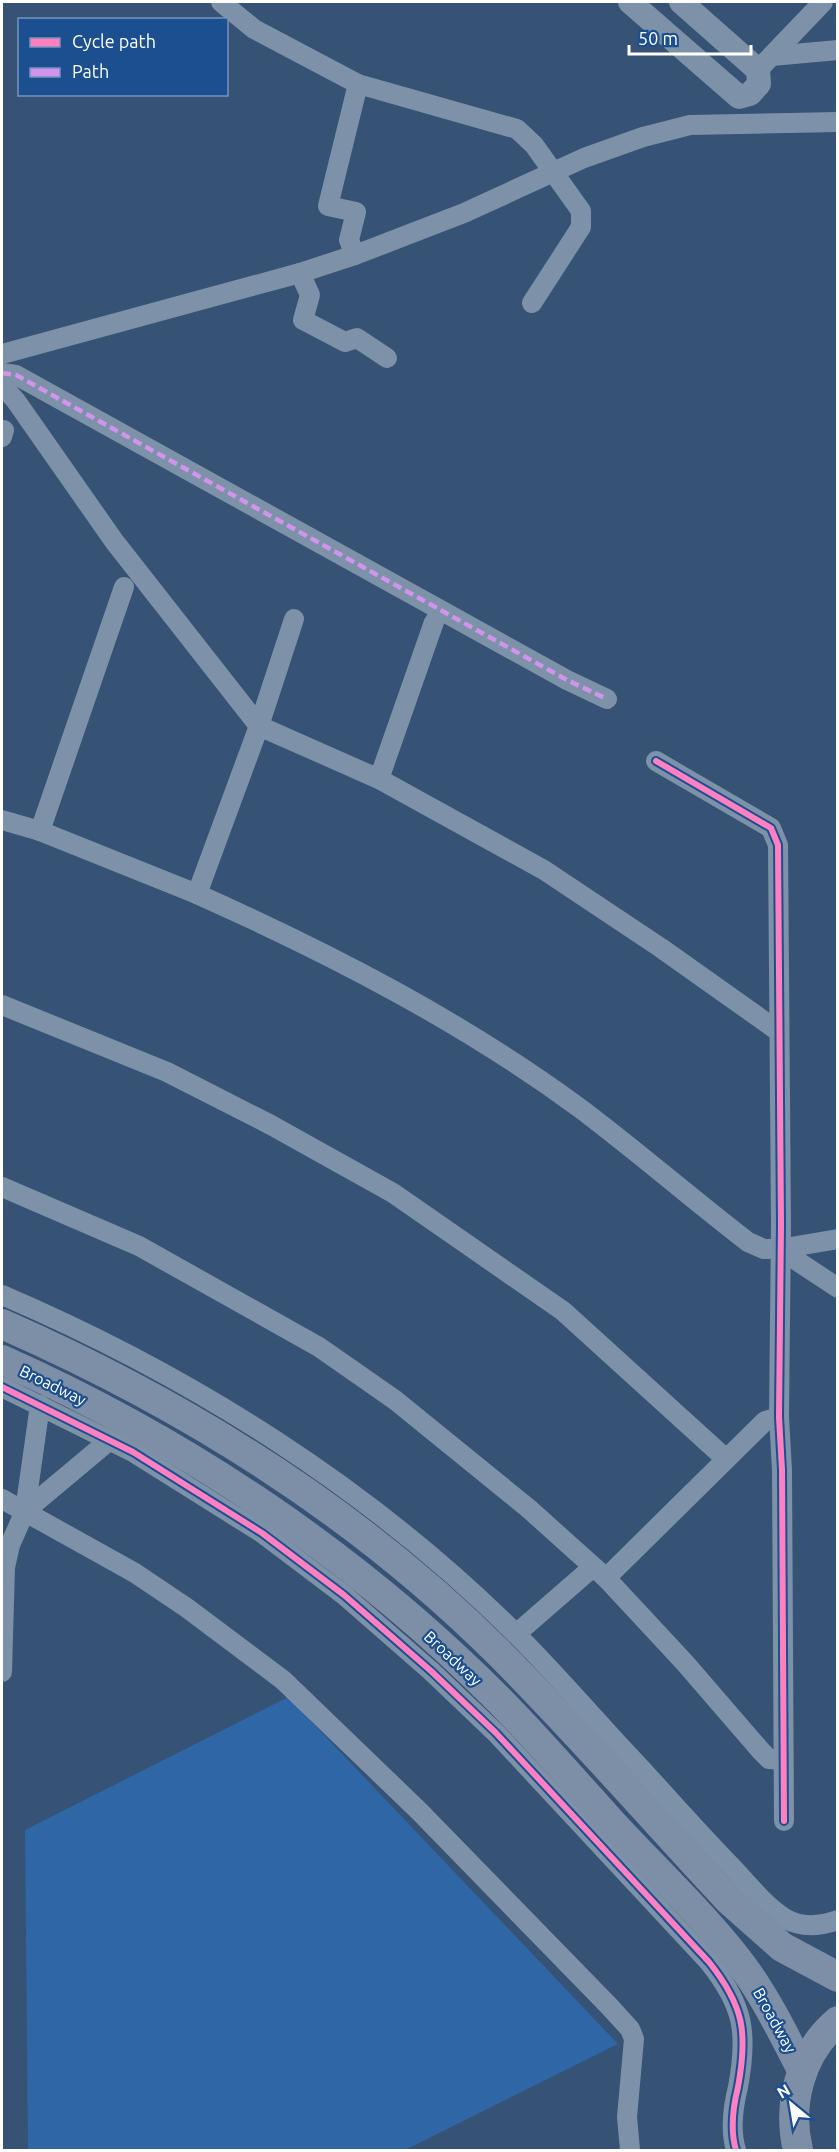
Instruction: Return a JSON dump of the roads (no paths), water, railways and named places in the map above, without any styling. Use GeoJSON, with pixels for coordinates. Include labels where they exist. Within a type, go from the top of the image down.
{"type":"FeatureCollection","features":[{"type":"Feature","properties":{"kind":"main road","name":"Broadway"},"geometry":{"type":"LineString","coordinates":[[2,1324],[275,1456],[501,1655],[699,1850],[765,1934],[790,1953],[837,1977]]}},
{"type":"Feature","properties":{"kind":"main road","name":"Broadway"},"geometry":{"type":"LineString","coordinates":[[2,1360],[152,1435],[242,1505],[360,1575],[457,1660],[504,1705],[653,1885],[744,1968],[768,2005],[802,2070]]}},
{"type":"Feature","properties":{"kind":"main road"},"geometry":{"type":"LineString","coordinates":[[798,2151],[794,2104],[802,2070],[820,2039],[837,2021]]}},
{"type":"Feature","properties":{"kind":"street"},"geometry":{"type":"LineString","coordinates":[[221,2],[254,29],[358,84],[517,129],[534,145],[581,211],[581,227],[532,303]]}},
{"type":"Feature","properties":{"kind":"street"},"geometry":{"type":"LineString","coordinates":[[630,2],[739,97],[750,94],[759,84],[765,63],[823,2]]}},
{"type":"Feature","properties":{"kind":"street"},"geometry":{"type":"LineString","coordinates":[[681,2],[765,63],[837,50]]}},
{"type":"Feature","properties":{"kind":"street"},"geometry":{"type":"LineString","coordinates":[[355,255],[349,240],[356,212],[328,206],[358,84]]}},
{"type":"Feature","properties":{"kind":"street"},"geometry":{"type":"LineString","coordinates":[[2,369],[355,255],[464,213],[585,158],[624,144],[690,125],[837,122]]}},
{"type":"Feature","properties":{"kind":"street"},"geometry":{"type":"LineString","coordinates":[[300,273],[310,295],[303,320],[345,342],[357,338],[387,358]]}},
{"type":"Feature","properties":{"kind":"street"},"geometry":{"type":"LineString","coordinates":[[2,369],[567,680],[607,699]]}},
{"type":"Feature","properties":{"kind":"street"},"geometry":{"type":"LineString","coordinates":[[2,369],[16,401],[114,540],[260,726],[379,779],[544,870],[661,948],[778,1031]]}},
{"type":"Feature","properties":{"kind":"street"},"geometry":{"type":"LineString","coordinates":[[40,831],[124,587]]}},
{"type":"Feature","properties":{"kind":"street"},"geometry":{"type":"LineString","coordinates":[[197,894],[260,726],[294,619]]}},
{"type":"Feature","properties":{"kind":"street"},"geometry":{"type":"LineString","coordinates":[[379,779],[434,622]]}},
{"type":"Feature","properties":{"kind":"street"},"geometry":{"type":"LineString","coordinates":[[656,761],[771,828],[778,845],[781,1224],[779,1417],[782,1505],[784,1821]]}},
{"type":"Feature","properties":{"kind":"street"},"geometry":{"type":"LineString","coordinates":[[2,820],[40,831],[197,894],[319,951],[448,1021],[580,1109],[748,1242],[764,1249],[779,1249],[837,1239]]}},
{"type":"Feature","properties":{"kind":"street"},"geometry":{"type":"LineString","coordinates":[[2,1005],[167,1072],[271,1125],[393,1193],[563,1311],[726,1459]]}},
{"type":"Feature","properties":{"kind":"street"},"geometry":{"type":"LineString","coordinates":[[2,1187],[139,1246],[319,1347],[395,1400],[528,1508],[599,1572],[685,1663],[761,1751],[769,1759],[783,1760]]}},
{"type":"Feature","properties":{"kind":"street"},"geometry":{"type":"LineString","coordinates":[[779,1249],[837,1288]]}},
{"type":"Feature","properties":{"kind":"street"},"geometry":{"type":"LineString","coordinates":[[2,1295],[93,1335],[144,1363],[275,1456],[422,1550],[516,1634],[699,1850],[785,1918],[796,1923],[815,1925],[837,1920]]}},
{"type":"Feature","properties":{"kind":"street"},"geometry":{"type":"LineString","coordinates":[[2,1387],[242,1505]]}},
{"type":"Feature","properties":{"kind":"street"},"geometry":{"type":"LineString","coordinates":[[2,1672],[5,1567],[10,1545],[25,1511],[40,1405]]}},
{"type":"Feature","properties":{"kind":"street"},"geometry":{"type":"LineString","coordinates":[[516,1634],[599,1572],[726,1459],[765,1421],[779,1417]]}},
{"type":"Feature","properties":{"kind":"street"},"geometry":{"type":"LineString","coordinates":[[25,1511],[111,1439]]}},
{"type":"Feature","properties":{"kind":"street"},"geometry":{"type":"LineString","coordinates":[[2,1499],[135,1573],[187,1608],[283,1680],[419,1811],[630,2029],[634,2052],[628,2096],[630,2151]]}},
{"type":"Feature","properties":{"kind":"street"},"geometry":{"type":"LineString","coordinates":[[653,1885],[721,1977],[740,2017],[744,2032],[744,2049],[732,2120],[736,2151]]}}]}
